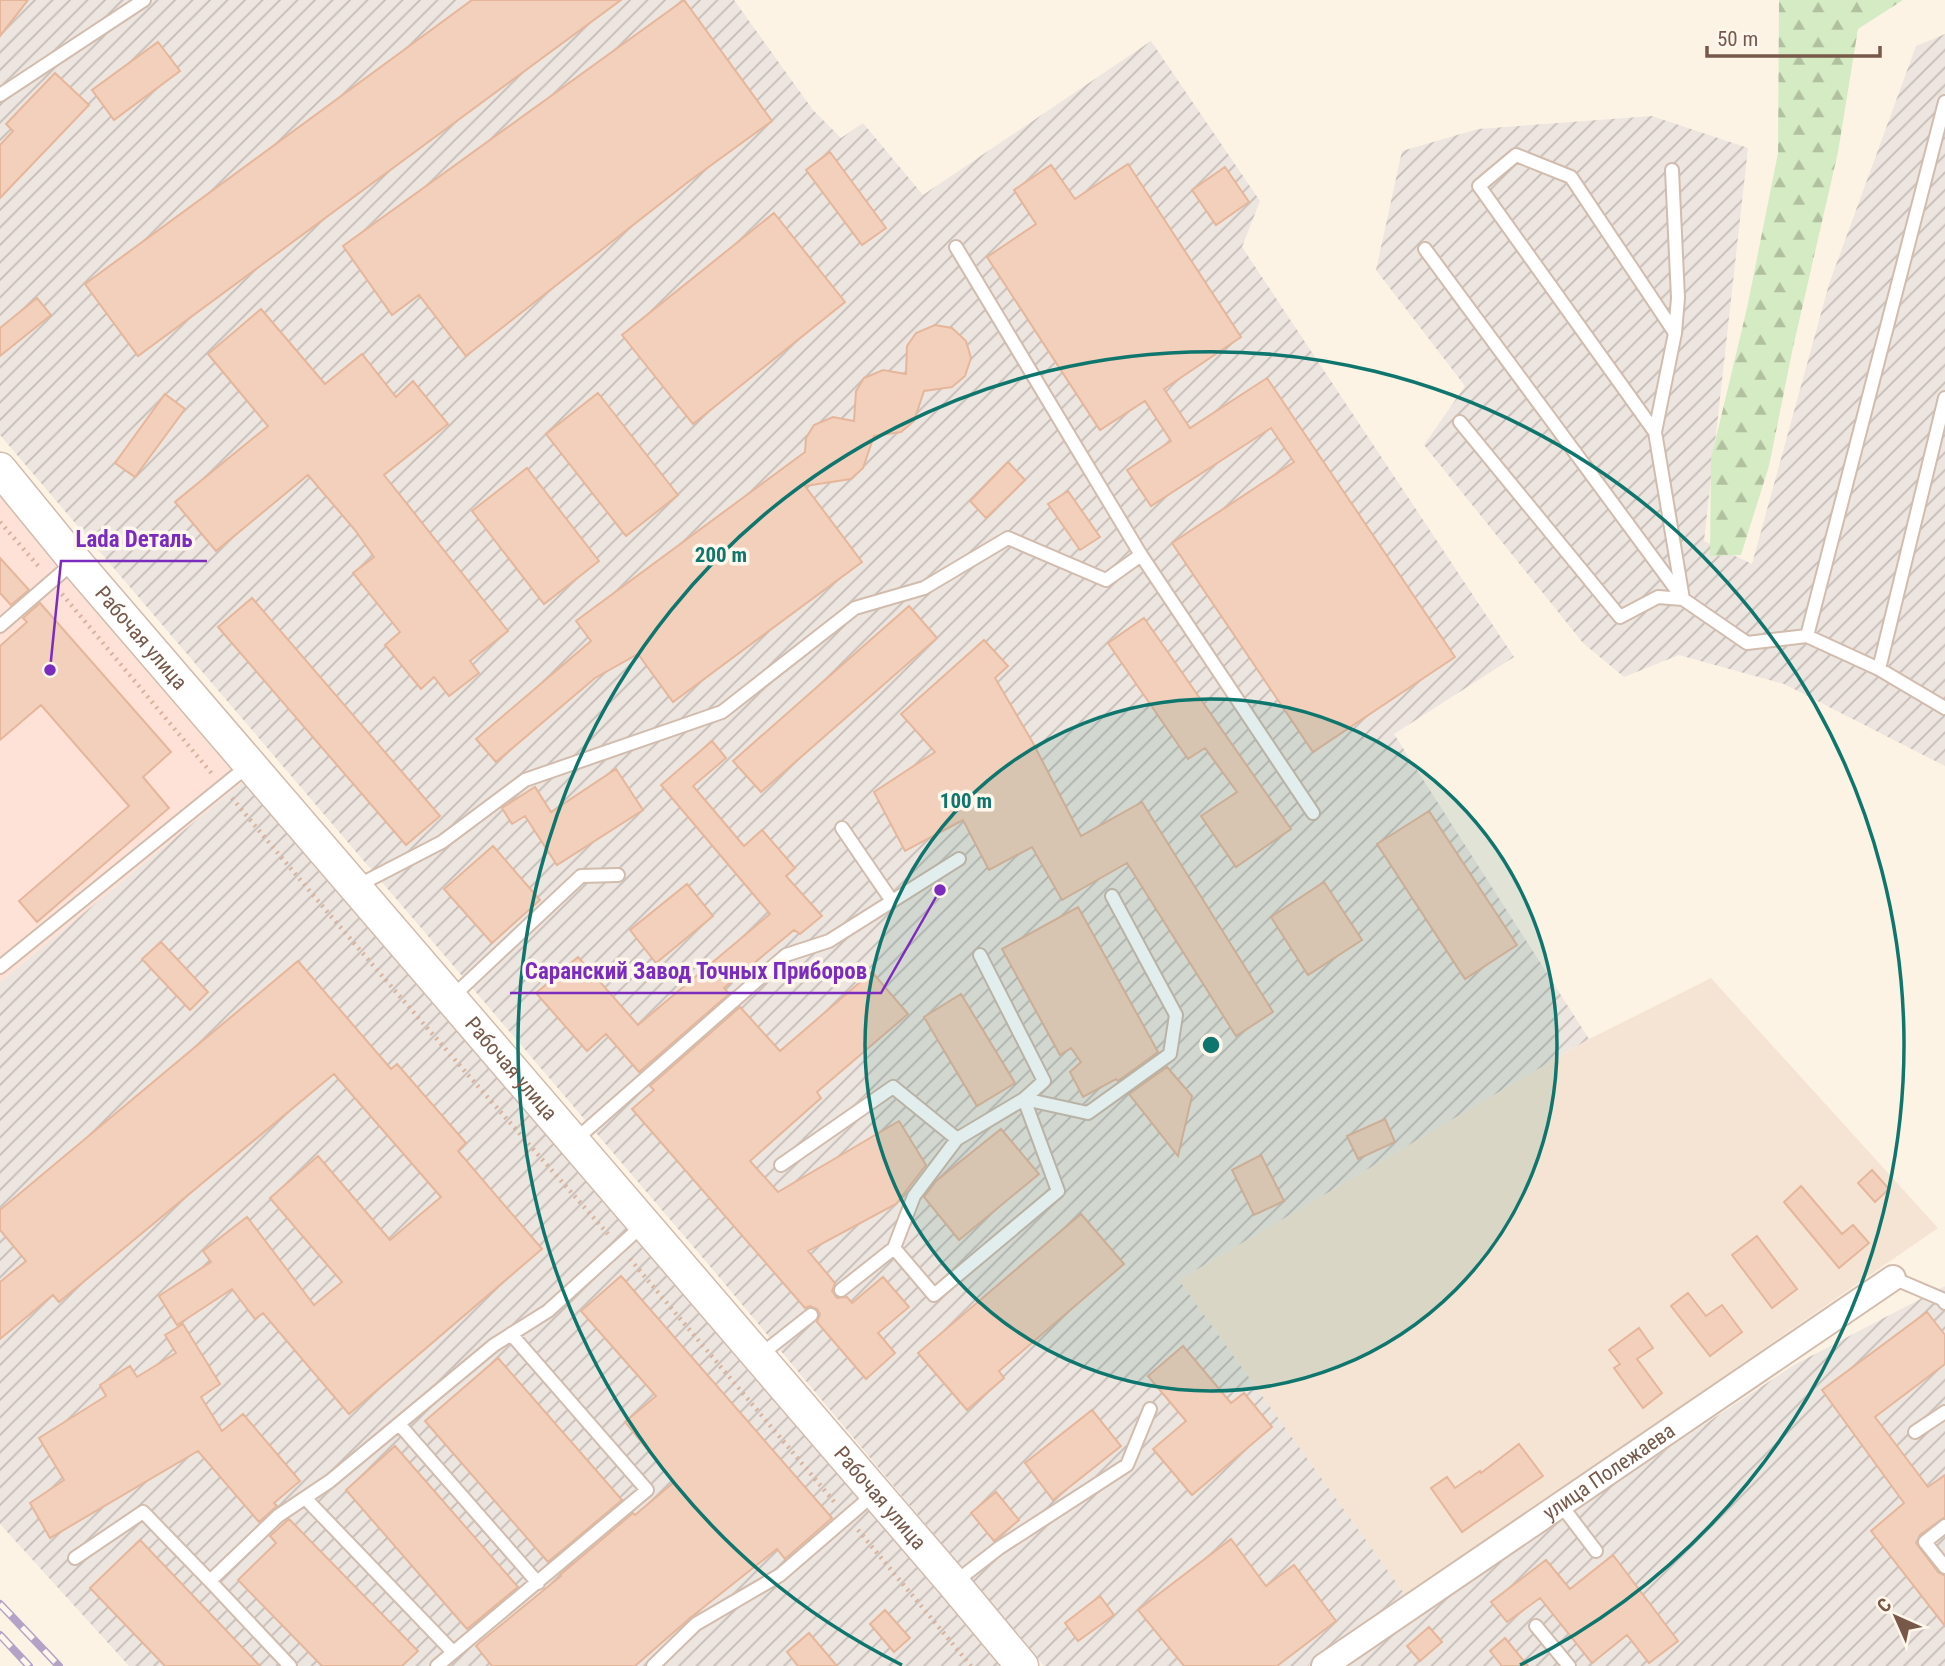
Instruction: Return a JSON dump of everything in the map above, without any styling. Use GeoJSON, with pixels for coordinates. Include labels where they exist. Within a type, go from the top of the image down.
{"type":"FeatureCollection","features":[{"type":"Feature","properties":{"kind":"street","name":"Рабочая улица"},"geometry":{"type":"LineString","coordinates":[[0,469],[75,561],[1022,1666]]}},
{"type":"Feature","properties":{"kind":"street","name":"улица Полежаева"},"geometry":{"type":"LineString","coordinates":[[1324,1666],[1894,1278]]}},
{"type":"Feature","properties":{"kind":"lane"},"geometry":{"type":"LineString","coordinates":[[0,96],[144,0]]}},
{"type":"Feature","properties":{"kind":"lane"},"geometry":{"type":"LineString","coordinates":[[1807,636],[1945,102]]}},
{"type":"Feature","properties":{"kind":"lane"},"geometry":{"type":"LineString","coordinates":[[1655,432],[1479,186],[1516,155],[1571,177],[1675,333]]}},
{"type":"Feature","properties":{"kind":"lane"},"geometry":{"type":"LineString","coordinates":[[1672,170],[1678,298],[1675,333],[1655,432],[1683,599]]}},
{"type":"Feature","properties":{"kind":"lane"},"geometry":{"type":"LineString","coordinates":[[956,247],[1142,555],[1313,813]]}},
{"type":"Feature","properties":{"kind":"lane"},"geometry":{"type":"LineString","coordinates":[[1425,249],[1683,599],[1747,643],[1807,636],[1879,669],[1945,708]]}},
{"type":"Feature","properties":{"kind":"lane"},"geometry":{"type":"LineString","coordinates":[[1879,669],[1945,398]]}},
{"type":"Feature","properties":{"kind":"lane"},"geometry":{"type":"LineString","coordinates":[[1460,422],[1620,617],[1658,597],[1683,599]]}},
{"type":"Feature","properties":{"kind":"lane"},"geometry":{"type":"LineString","coordinates":[[355,887],[442,842],[525,780],[722,712],[855,608],[924,588],[1008,538],[1106,580],[1142,555]]}},
{"type":"Feature","properties":{"kind":"lane"},"geometry":{"type":"LineString","coordinates":[[0,626],[75,561]]}},
{"type":"Feature","properties":{"kind":"lane"},"geometry":{"type":"LineString","coordinates":[[0,967],[250,764]]}},
{"type":"Feature","properties":{"kind":"lane"},"geometry":{"type":"LineString","coordinates":[[842,828],[892,901]]}},
{"type":"Feature","properties":{"kind":"lane"},"geometry":{"type":"LineString","coordinates":[[573,1141],[786,955],[829,941],[959,859]]}},
{"type":"Feature","properties":{"kind":"lane"},"geometry":{"type":"LineString","coordinates":[[450,998],[581,876],[618,875]]}},
{"type":"Feature","properties":{"kind":"lane"},"geometry":{"type":"LineString","coordinates":[[1024,1099],[1088,1113],[1170,1054],[1176,1015],[1112,897]]}},
{"type":"Feature","properties":{"kind":"lane"},"geometry":{"type":"LineString","coordinates":[[841,1290],[894,1248],[914,1196],[957,1139],[1024,1099],[1044,1081],[980,955]]}},
{"type":"Feature","properties":{"kind":"lane"},"geometry":{"type":"LineString","coordinates":[[781,1166],[892,1087],[957,1139]]}},
{"type":"Feature","properties":{"kind":"lane"},"geometry":{"type":"LineString","coordinates":[[894,1248],[934,1296],[1058,1191],[1024,1099]]}},
{"type":"Feature","properties":{"kind":"lane"},"geometry":{"type":"LineString","coordinates":[[210,1581],[278,1516],[330,1480],[494,1345],[548,1311],[645,1224]]}},
{"type":"Feature","properties":{"kind":"lane"},"geometry":{"type":"LineString","coordinates":[[1894,1278],[1945,1303]]}},
{"type":"Feature","properties":{"kind":"lane"},"geometry":{"type":"LineString","coordinates":[[758,1357],[811,1315]]}},
{"type":"Feature","properties":{"kind":"lane"},"geometry":{"type":"LineString","coordinates":[[437,1666],[647,1490],[511,1334]]}},
{"type":"Feature","properties":{"kind":"lane"},"geometry":{"type":"LineString","coordinates":[[953,1583],[999,1548],[1127,1465],[1150,1409]]}},
{"type":"Feature","properties":{"kind":"lane"},"geometry":{"type":"LineString","coordinates":[[1915,1433],[1945,1412]]}},
{"type":"Feature","properties":{"kind":"lane"},"geometry":{"type":"LineString","coordinates":[[399,1424],[538,1583]]}},
{"type":"Feature","properties":{"kind":"lane"},"geometry":{"type":"LineString","coordinates":[[653,1666],[696,1624],[780,1575],[875,1492]]}},
{"type":"Feature","properties":{"kind":"lane"},"geometry":{"type":"LineString","coordinates":[[305,1498],[453,1651]]}},
{"type":"Feature","properties":{"kind":"lane"},"geometry":{"type":"LineString","coordinates":[[1561,1504],[1596,1551]]}},
{"type":"Feature","properties":{"kind":"lane"},"geometry":{"type":"LineString","coordinates":[[75,1558],[143,1511],[290,1666]]}},
{"type":"Feature","properties":{"kind":"lane"},"geometry":{"type":"LineString","coordinates":[[1945,1526],[1925,1542],[1945,1567]]}},
{"type":"Feature","properties":{"kind":"lane"},"geometry":{"type":"LineString","coordinates":[[1536,1626],[1569,1666]]}},
{"type":"Feature","properties":{"kind":"path"},"geometry":{"type":"LineString","coordinates":[[0,522],[403,1001],[620,1247],[971,1666]]}},
{"type":"Feature","properties":{"kind":"shaded area"},"geometry":{"type":"Polygon","coordinates":[[[0,0],[734,0],[813,110],[841,138],[863,123],[923,195],[1151,41],[1260,201],[1242,247],[1514,657],[1394,734],[1589,1039],[1179,1280],[1406,1596],[1308,1666],[1044,1666],[714,1271],[0,435],[0,0]]]}},
{"type":"Feature","properties":{"kind":"shaded area"},"geometry":{"type":"Polygon","coordinates":[[[1945,34],[1945,766],[1784,684],[1679,655],[1624,677],[1583,643],[1424,445],[1465,386],[1376,270],[1402,151],[1478,129],[1652,116],[1748,148],[1704,541],[1752,564],[1829,284],[1916,46],[1945,34]]]}},
{"type":"Feature","properties":{"kind":"shaded area"},"geometry":{"type":"Polygon","coordinates":[[[0,495],[245,780],[0,982],[0,495]]]}},
{"type":"Feature","properties":{"kind":"shaded area"},"geometry":{"type":"Polygon","coordinates":[[[245,780],[1007,1666],[129,1666],[0,1524],[0,982],[245,780]]]}},
{"type":"Feature","properties":{"kind":"shaded area"},"geometry":{"type":"Polygon","coordinates":[[[1711,978],[1938,1228],[1406,1596],[1179,1280],[1589,1039],[1711,978]]]}},
{"type":"Feature","properties":{"kind":"shaded area"},"geometry":{"type":"Polygon","coordinates":[[[1945,1286],[1945,1666],[1347,1666],[1498,1561],[1794,1365],[1945,1286]]]}},
{"type":"Feature","properties":{"kind":"green space"},"geometry":{"type":"Polygon","coordinates":[[[1779,0],[1903,0],[1858,29],[1838,152],[1769,466],[1741,555],[1710,556],[1711,459],[1747,308],[1778,153],[1779,0]]]}},
{"type":"Feature","properties":{"kind":"building"},"geometry":{"type":"Polygon","coordinates":[[[0,0],[28,0],[0,36],[0,0]]]}},
{"type":"Feature","properties":{"kind":"building"},"geometry":{"type":"Polygon","coordinates":[[[472,0],[621,0],[138,356],[85,284],[472,0]]]}},
{"type":"Feature","properties":{"kind":"building"},"geometry":{"type":"Polygon","coordinates":[[[684,0],[772,121],[688,182],[466,356],[419,295],[392,315],[343,246],[684,0]]]}},
{"type":"Feature","properties":{"kind":"building"},"geometry":{"type":"Polygon","coordinates":[[[158,42],[180,71],[114,120],[92,90],[158,42]]]}},
{"type":"Feature","properties":{"kind":"building"},"geometry":{"type":"Polygon","coordinates":[[[55,73],[89,105],[0,198],[0,145],[13,131],[6,124],[55,73]]]}},
{"type":"Feature","properties":{"kind":"building"},"geometry":{"type":"Polygon","coordinates":[[[830,152],[886,228],[862,245],[806,170],[830,152]]]}},
{"type":"Feature","properties":{"kind":"building"},"geometry":{"type":"Polygon","coordinates":[[[1128,164],[1241,337],[1164,389],[1190,428],[1267,378],[1455,657],[1313,752],[1172,543],[1294,462],[1271,428],[1151,506],[1127,470],[1171,441],[1145,401],[1100,430],[987,257],[1036,224],[1014,190],[1051,165],[1075,199],[1128,164]]]}},
{"type":"Feature","properties":{"kind":"building"},"geometry":{"type":"Polygon","coordinates":[[[1225,167],[1249,202],[1216,225],[1192,190],[1225,167]]]}},
{"type":"Feature","properties":{"kind":"building"},"geometry":{"type":"Polygon","coordinates":[[[774,213],[845,302],[693,424],[622,335],[774,213]]]}},
{"type":"Feature","properties":{"kind":"building"},"geometry":{"type":"Polygon","coordinates":[[[37,298],[51,315],[0,356],[0,328],[37,298]]]}},
{"type":"Feature","properties":{"kind":"building"},"geometry":{"type":"Polygon","coordinates":[[[261,309],[325,384],[362,354],[396,397],[413,381],[448,424],[384,475],[508,631],[470,661],[479,673],[449,696],[434,677],[421,689],[385,645],[400,632],[353,573],[374,557],[355,530],[308,475],[216,551],[175,502],[268,426],[208,354],[261,309]]]}},
{"type":"Feature","properties":{"kind":"building"},"geometry":{"type":"Polygon","coordinates":[[[935,325],[952,328],[966,341],[971,358],[965,376],[952,387],[924,391],[914,421],[901,432],[874,436],[863,468],[851,479],[805,486],[862,562],[673,702],[638,654],[595,678],[496,762],[476,739],[591,641],[576,621],[805,452],[806,438],[814,425],[833,417],[854,421],[856,391],[864,378],[883,370],[906,374],[907,346],[916,333],[935,325]]]}},
{"type":"Feature","properties":{"kind":"building"},"geometry":{"type":"Polygon","coordinates":[[[598,393],[678,495],[626,536],[546,434],[598,393]]]}},
{"type":"Feature","properties":{"kind":"building"},"geometry":{"type":"Polygon","coordinates":[[[165,394],[185,409],[135,477],[115,463],[165,394]]]}},
{"type":"Feature","properties":{"kind":"building"},"geometry":{"type":"Polygon","coordinates":[[[1008,462],[1025,480],[986,518],[970,501],[1008,462]]]}},
{"type":"Feature","properties":{"kind":"building"},"geometry":{"type":"Polygon","coordinates":[[[527,468],[599,561],[544,604],[472,511],[527,468]]]}},
{"type":"Feature","properties":{"kind":"building"},"geometry":{"type":"Polygon","coordinates":[[[1068,491],[1100,537],[1080,550],[1048,504],[1068,491]]]}},
{"type":"Feature","properties":{"kind":"building"},"geometry":{"type":"Polygon","coordinates":[[[0,558],[29,590],[11,605],[0,593],[0,558]]]}},
{"type":"Feature","properties":{"kind":"building"},"geometry":{"type":"Polygon","coordinates":[[[252,598],[440,816],[406,845],[218,627],[252,598]]]}},
{"type":"Feature","properties":{"kind":"building"},"geometry":{"type":"Polygon","coordinates":[[[40,603],[171,752],[143,777],[169,808],[37,922],[19,901],[129,806],[41,705],[0,740],[0,646],[27,622],[23,618],[40,603]]]}},
{"type":"Feature","properties":{"kind":"building"},"geometry":{"type":"Polygon","coordinates":[[[909,606],[937,638],[761,792],[733,761],[909,606]]]}},
{"type":"Feature","properties":{"kind":"building"},"geometry":{"type":"Polygon","coordinates":[[[1144,618],[1291,829],[1236,867],[1201,816],[1237,792],[1205,748],[1188,759],[1108,643],[1144,618]]]}},
{"type":"Feature","properties":{"kind":"building"},"geometry":{"type":"Polygon","coordinates":[[[984,640],[1008,666],[995,678],[1033,743],[1081,836],[1142,802],[1273,1012],[1236,1036],[1127,863],[1062,900],[1032,847],[989,870],[963,820],[905,851],[874,792],[935,752],[901,714],[984,640]]]}},
{"type":"Feature","properties":{"kind":"building"},"geometry":{"type":"Polygon","coordinates":[[[712,741],[726,758],[693,786],[744,846],[762,830],[795,868],[786,876],[822,916],[800,934],[794,930],[724,988],[729,994],[639,1072],[606,1034],[587,1051],[536,993],[578,957],[638,1025],[770,914],[661,785],[712,741]]]}},
{"type":"Feature","properties":{"kind":"building"},"geometry":{"type":"Polygon","coordinates":[[[616,769],[643,810],[557,865],[525,816],[512,824],[502,808],[535,787],[551,812],[616,769]]]}},
{"type":"Feature","properties":{"kind":"building"},"geometry":{"type":"Polygon","coordinates":[[[1429,811],[1517,945],[1465,979],[1377,844],[1429,811]]]}},
{"type":"Feature","properties":{"kind":"building"},"geometry":{"type":"Polygon","coordinates":[[[493,846],[540,900],[492,943],[444,889],[493,846]]]}},
{"type":"Feature","properties":{"kind":"building"},"geometry":{"type":"Polygon","coordinates":[[[1324,882],[1362,940],[1308,975],[1271,917],[1324,882]]]}},
{"type":"Feature","properties":{"kind":"building"},"geometry":{"type":"Polygon","coordinates":[[[687,884],[713,916],[656,963],[630,930],[687,884]]]}},
{"type":"Feature","properties":{"kind":"building"},"geometry":{"type":"Polygon","coordinates":[[[1078,907],[1158,1052],[1118,1081],[1116,1079],[1083,1097],[1070,1072],[1081,1062],[1071,1048],[1060,1055],[1002,949],[1078,907]]]}},
{"type":"Feature","properties":{"kind":"building"},"geometry":{"type":"Polygon","coordinates":[[[161,942],[208,992],[190,1010],[142,959],[161,942]]]}},
{"type":"Feature","properties":{"kind":"building"},"geometry":{"type":"Polygon","coordinates":[[[298,961],[391,1069],[397,1064],[466,1143],[458,1151],[542,1249],[349,1414],[263,1313],[255,1319],[232,1289],[177,1325],[159,1296],[211,1262],[203,1251],[247,1217],[314,1305],[342,1282],[270,1198],[318,1156],[390,1240],[441,1197],[334,1074],[59,1302],[53,1295],[0,1339],[0,1282],[26,1261],[0,1230],[0,1210],[298,961]]]}},
{"type":"Feature","properties":{"kind":"building"},"geometry":{"type":"Polygon","coordinates":[[[872,972],[908,1014],[817,1092],[821,1098],[750,1161],[778,1192],[899,1121],[926,1165],[896,1204],[808,1251],[835,1283],[832,1291],[837,1298],[847,1297],[852,1303],[883,1277],[909,1307],[878,1333],[895,1353],[866,1379],[817,1322],[820,1314],[817,1309],[810,1306],[805,1308],[632,1109],[654,1090],[650,1086],[740,1007],[780,1051],[872,972]]]}},
{"type":"Feature","properties":{"kind":"building"},"geometry":{"type":"Polygon","coordinates":[[[961,994],[1015,1083],[977,1106],[924,1017],[961,994]]]}},
{"type":"Feature","properties":{"kind":"building"},"geometry":{"type":"Polygon","coordinates":[[[1167,1067],[1192,1096],[1178,1156],[1129,1094],[1167,1067]]]}},
{"type":"Feature","properties":{"kind":"building"},"geometry":{"type":"Polygon","coordinates":[[[1385,1119],[1395,1142],[1358,1159],[1347,1136],[1385,1119]]]}},
{"type":"Feature","properties":{"kind":"building"},"geometry":{"type":"Polygon","coordinates":[[[1001,1129],[1039,1174],[959,1240],[924,1197],[936,1181],[1001,1129]]]}},
{"type":"Feature","properties":{"kind":"building"},"geometry":{"type":"Polygon","coordinates":[[[1261,1155],[1284,1201],[1254,1215],[1232,1170],[1261,1155]]]}},
{"type":"Feature","properties":{"kind":"building"},"geometry":{"type":"Polygon","coordinates":[[[1872,1170],[1889,1189],[1875,1202],[1858,1183],[1872,1170]]]}},
{"type":"Feature","properties":{"kind":"building"},"geometry":{"type":"Polygon","coordinates":[[[1801,1186],[1842,1234],[1853,1225],[1869,1243],[1839,1268],[1784,1202],[1801,1186]]]}},
{"type":"Feature","properties":{"kind":"building"},"geometry":{"type":"Polygon","coordinates":[[[1081,1214],[1124,1264],[999,1371],[1004,1378],[967,1410],[918,1353],[1081,1214]]]}},
{"type":"Feature","properties":{"kind":"building"},"geometry":{"type":"Polygon","coordinates":[[[1757,1236],[1797,1289],[1772,1308],[1732,1255],[1757,1236]]]}},
{"type":"Feature","properties":{"kind":"building"},"geometry":{"type":"Polygon","coordinates":[[[621,1276],[832,1518],[785,1559],[777,1549],[635,1666],[492,1666],[476,1646],[633,1513],[635,1515],[674,1482],[625,1422],[656,1396],[581,1311],[621,1276]]]}},
{"type":"Feature","properties":{"kind":"building"},"geometry":{"type":"Polygon","coordinates":[[[1688,1293],[1706,1316],[1722,1305],[1742,1332],[1710,1356],[1671,1306],[1688,1293]]]}},
{"type":"Feature","properties":{"kind":"building"},"geometry":{"type":"Polygon","coordinates":[[[1927,1312],[1945,1335],[1945,1364],[1875,1417],[1928,1487],[1945,1475],[1945,1517],[1920,1535],[1916,1543],[1938,1572],[1945,1576],[1945,1626],[1871,1531],[1904,1503],[1822,1390],[1927,1312]]]}},
{"type":"Feature","properties":{"kind":"building"},"geometry":{"type":"Polygon","coordinates":[[[183,1324],[220,1384],[201,1397],[222,1431],[243,1414],[300,1481],[274,1503],[277,1506],[259,1522],[198,1451],[50,1538],[30,1503],[64,1480],[39,1438],[106,1396],[100,1385],[130,1366],[137,1377],[176,1353],[165,1335],[183,1324]]]}},
{"type":"Feature","properties":{"kind":"building"},"geometry":{"type":"Polygon","coordinates":[[[1639,1328],[1653,1348],[1637,1359],[1662,1393],[1643,1408],[1614,1368],[1620,1364],[1609,1350],[1639,1328]]]}},
{"type":"Feature","properties":{"kind":"building"},"geometry":{"type":"Polygon","coordinates":[[[1183,1346],[1231,1403],[1244,1393],[1272,1427],[1192,1495],[1153,1449],[1186,1421],[1148,1376],[1183,1346]]]}},
{"type":"Feature","properties":{"kind":"building"},"geometry":{"type":"Polygon","coordinates":[[[498,1358],[622,1500],[548,1562],[425,1421],[498,1358]]]}},
{"type":"Feature","properties":{"kind":"building"},"geometry":{"type":"Polygon","coordinates":[[[1092,1410],[1121,1446],[1053,1500],[1025,1463],[1092,1410]]]}},
{"type":"Feature","properties":{"kind":"building"},"geometry":{"type":"Polygon","coordinates":[[[1519,1444],[1543,1476],[1462,1532],[1431,1488],[1447,1477],[1455,1488],[1480,1471],[1481,1473],[1519,1444]]]}},
{"type":"Feature","properties":{"kind":"building"},"geometry":{"type":"Polygon","coordinates":[[[395,1446],[518,1587],[467,1629],[346,1490],[395,1446]]]}},
{"type":"Feature","properties":{"kind":"building"},"geometry":{"type":"Polygon","coordinates":[[[996,1492],[1019,1520],[994,1541],[971,1513],[996,1492]]]}},
{"type":"Feature","properties":{"kind":"building"},"geometry":{"type":"Polygon","coordinates":[[[289,1519],[418,1651],[402,1666],[322,1666],[238,1580],[276,1543],[270,1536],[289,1519]]]}},
{"type":"Feature","properties":{"kind":"building"},"geometry":{"type":"Polygon","coordinates":[[[1231,1539],[1266,1586],[1294,1565],[1336,1621],[1277,1666],[1184,1666],[1138,1610],[1231,1539]]]}},
{"type":"Feature","properties":{"kind":"building"},"geometry":{"type":"Polygon","coordinates":[[[140,1540],[260,1666],[165,1666],[90,1588],[140,1540]]]}},
{"type":"Feature","properties":{"kind":"building"},"geometry":{"type":"Polygon","coordinates":[[[1613,1555],[1678,1641],[1649,1663],[1627,1635],[1592,1663],[1540,1598],[1507,1622],[1491,1602],[1546,1560],[1570,1589],[1613,1555]]]}},
{"type":"Feature","properties":{"kind":"building"},"geometry":{"type":"Polygon","coordinates":[[[1100,1596],[1114,1615],[1078,1641],[1065,1623],[1100,1596]]]}},
{"type":"Feature","properties":{"kind":"building"},"geometry":{"type":"Polygon","coordinates":[[[885,1610],[910,1638],[894,1652],[870,1624],[885,1610]]]}},
{"type":"Feature","properties":{"kind":"building"},"geometry":{"type":"Polygon","coordinates":[[[1429,1627],[1442,1642],[1420,1661],[1407,1646],[1429,1627]]]}},
{"type":"Feature","properties":{"kind":"building"},"geometry":{"type":"Polygon","coordinates":[[[809,1633],[837,1666],[798,1666],[787,1652],[809,1633]]]}},
{"type":"Feature","properties":{"kind":"building"},"geometry":{"type":"Polygon","coordinates":[[[1505,1638],[1528,1666],[1502,1666],[1490,1651],[1505,1638]]]}},
{"type":"Feature","properties":{"kind":"railway"},"geometry":{"type":"LineString","coordinates":[[0,1604],[59,1666]]}},
{"type":"Feature","properties":{"kind":"railway"},"geometry":{"type":"LineString","coordinates":[[0,1635],[29,1666]]}},
{"type":"Feature","properties":{"kind":"place","name":"Lada Dеталь"},"geometry":{"type":"Point","coordinates":[50,670]}},
{"type":"Feature","properties":{"kind":"place","name":"Саранский Завод Точных Приборов"},"geometry":{"type":"Point","coordinates":[940,890]}}]}
